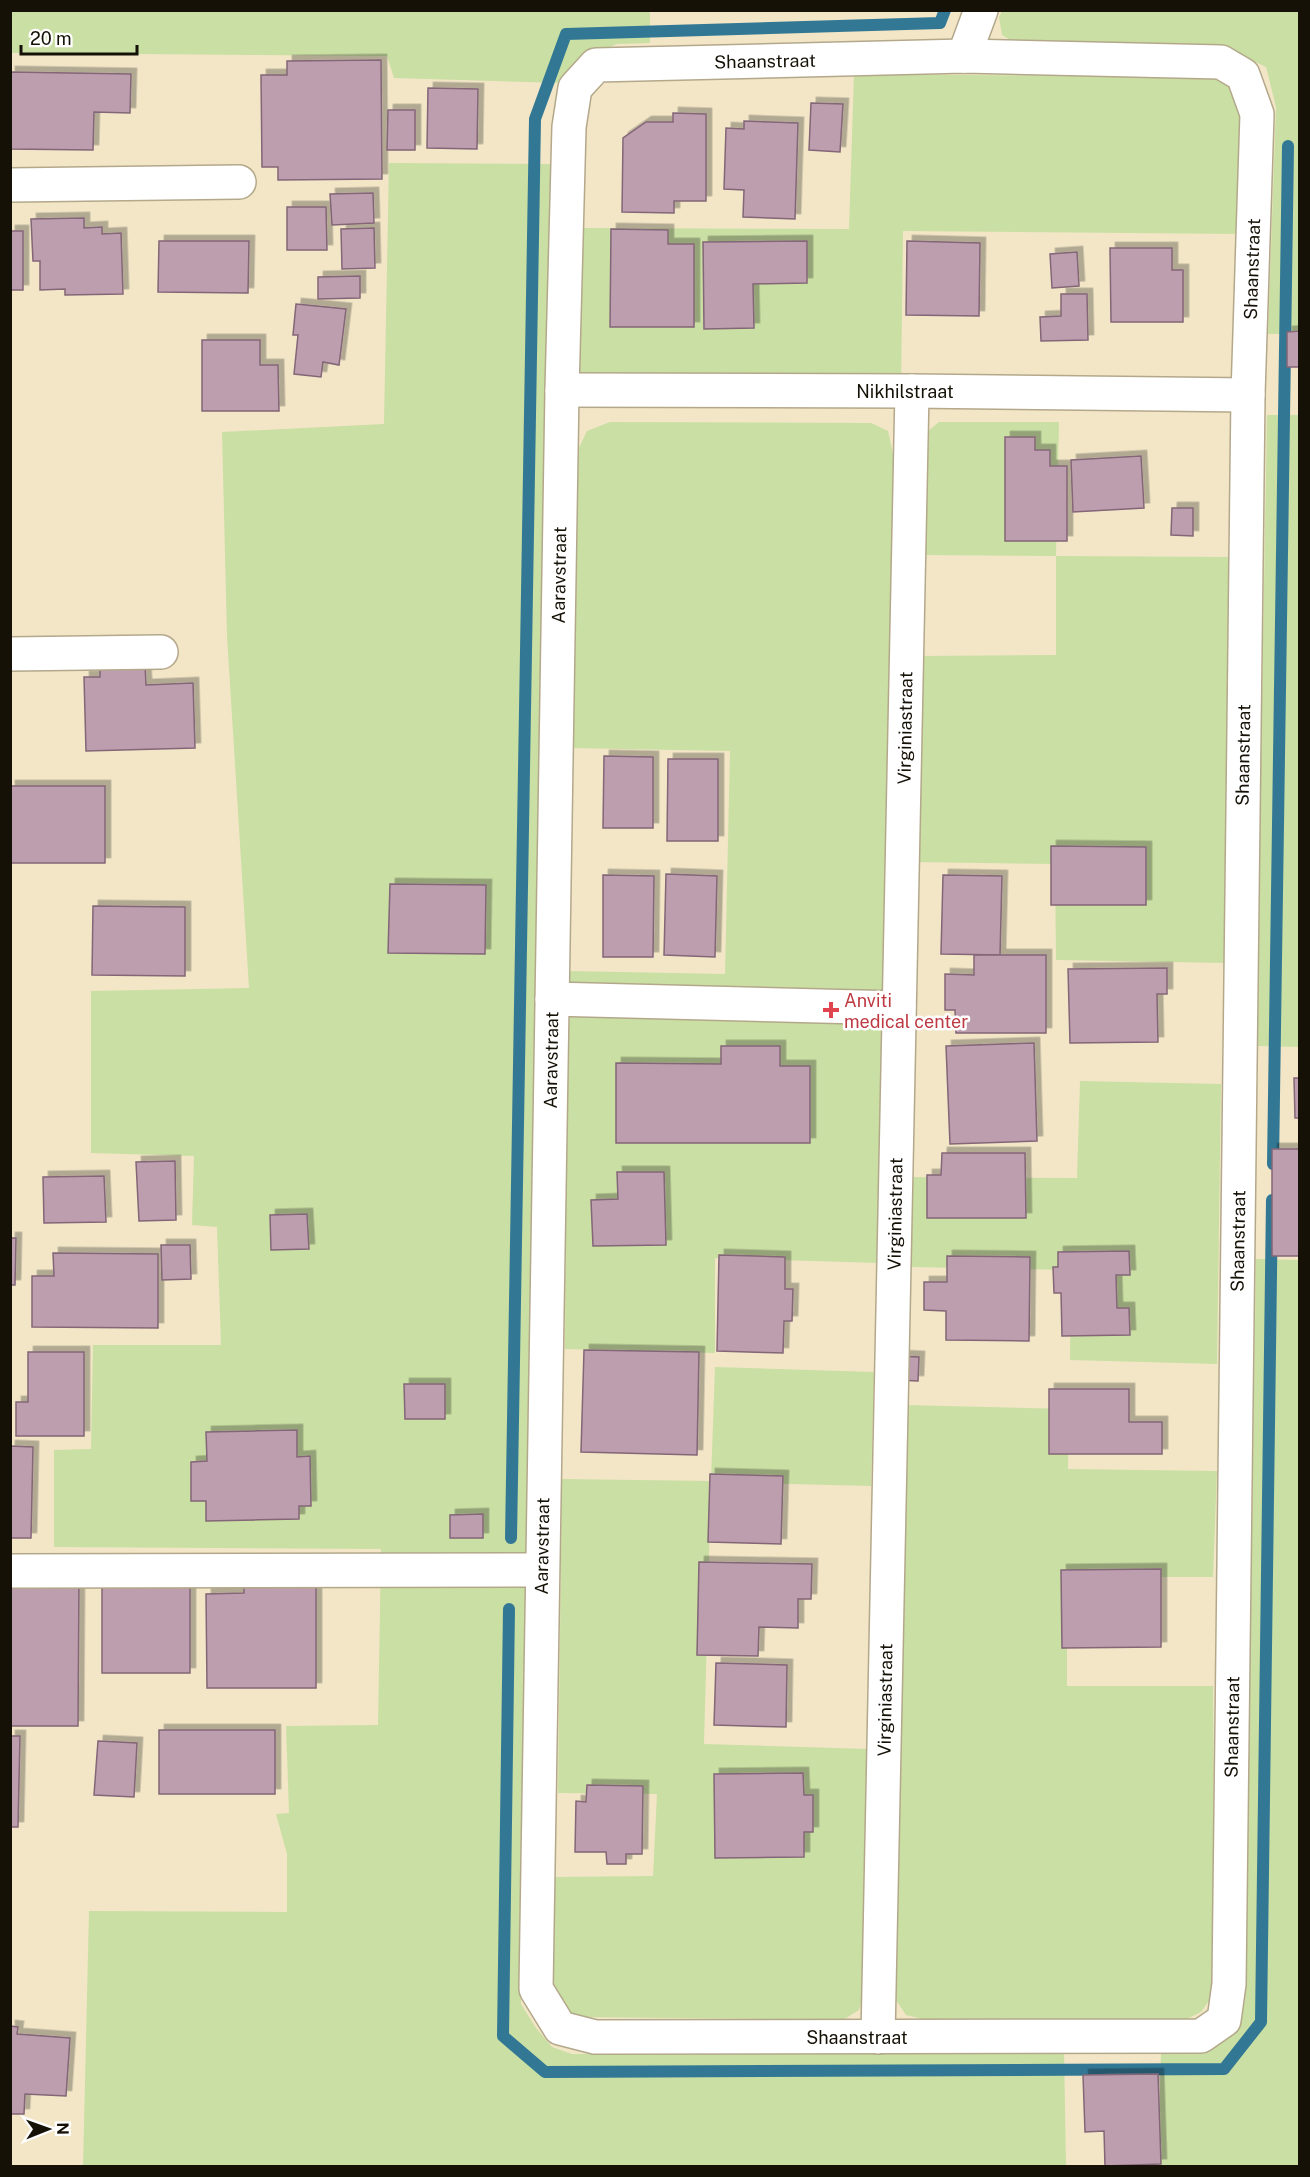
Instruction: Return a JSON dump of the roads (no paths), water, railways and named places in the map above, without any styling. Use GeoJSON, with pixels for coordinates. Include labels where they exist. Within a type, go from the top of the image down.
{"type":"FeatureCollection","features":[{"type":"Feature","properties":{"kind":"street"},"geometry":{"type":"LineString","coordinates":[[964,56],[981,10]]}},
{"type":"Feature","properties":{"kind":"street","name":"Shaanstraat"},"geometry":{"type":"LineString","coordinates":[[560,2028],[595,2037],[1202,2036],[1224,2020],[1229,1984],[1248,395],[1257,114],[1243,75],[1221,62],[964,56],[596,65],[575,88]]}},
{"type":"Feature","properties":{"kind":"street","name":"Aaravstraat"},"geometry":{"type":"LineString","coordinates":[[560,2028],[537,1989],[562,390],[569,127],[575,88]]}},
{"type":"Feature","properties":{"kind":"street"},"geometry":{"type":"LineString","coordinates":[[10,185],[239,182]]}},
{"type":"Feature","properties":{"kind":"street","name":"Nikhilstraat"},"geometry":{"type":"LineString","coordinates":[[562,390],[1248,395]]}},
{"type":"Feature","properties":{"kind":"street","name":"Virginiastraat"},"geometry":{"type":"LineString","coordinates":[[878,2037],[912,391]]}},
{"type":"Feature","properties":{"kind":"street"},"geometry":{"type":"LineString","coordinates":[[10,654],[161,652]]}},
{"type":"Feature","properties":{"kind":"street"},"geometry":{"type":"LineString","coordinates":[[552,999],[899,1008]]}},
{"type":"Feature","properties":{"kind":"street"},"geometry":{"type":"LineString","coordinates":[[10,1571],[542,1570]]}},
{"type":"Feature","properties":{"kind":"waterway"},"geometry":{"type":"LineString","coordinates":[[511,1538],[535,119],[566,34],[940,23],[945,10]]}},
{"type":"Feature","properties":{"kind":"waterway"},"geometry":{"type":"LineString","coordinates":[[1273,1164],[1288,146]]}},
{"type":"Feature","properties":{"kind":"waterway"},"geometry":{"type":"LineString","coordinates":[[509,1609],[503,2036],[545,2072],[1224,2069],[1261,2022],[1272,1200]]}},
{"type":"Feature","properties":{"kind":"place","name":"Anviti medical center"},"geometry":{"type":"Point","coordinates":[831,1010]}}]}
